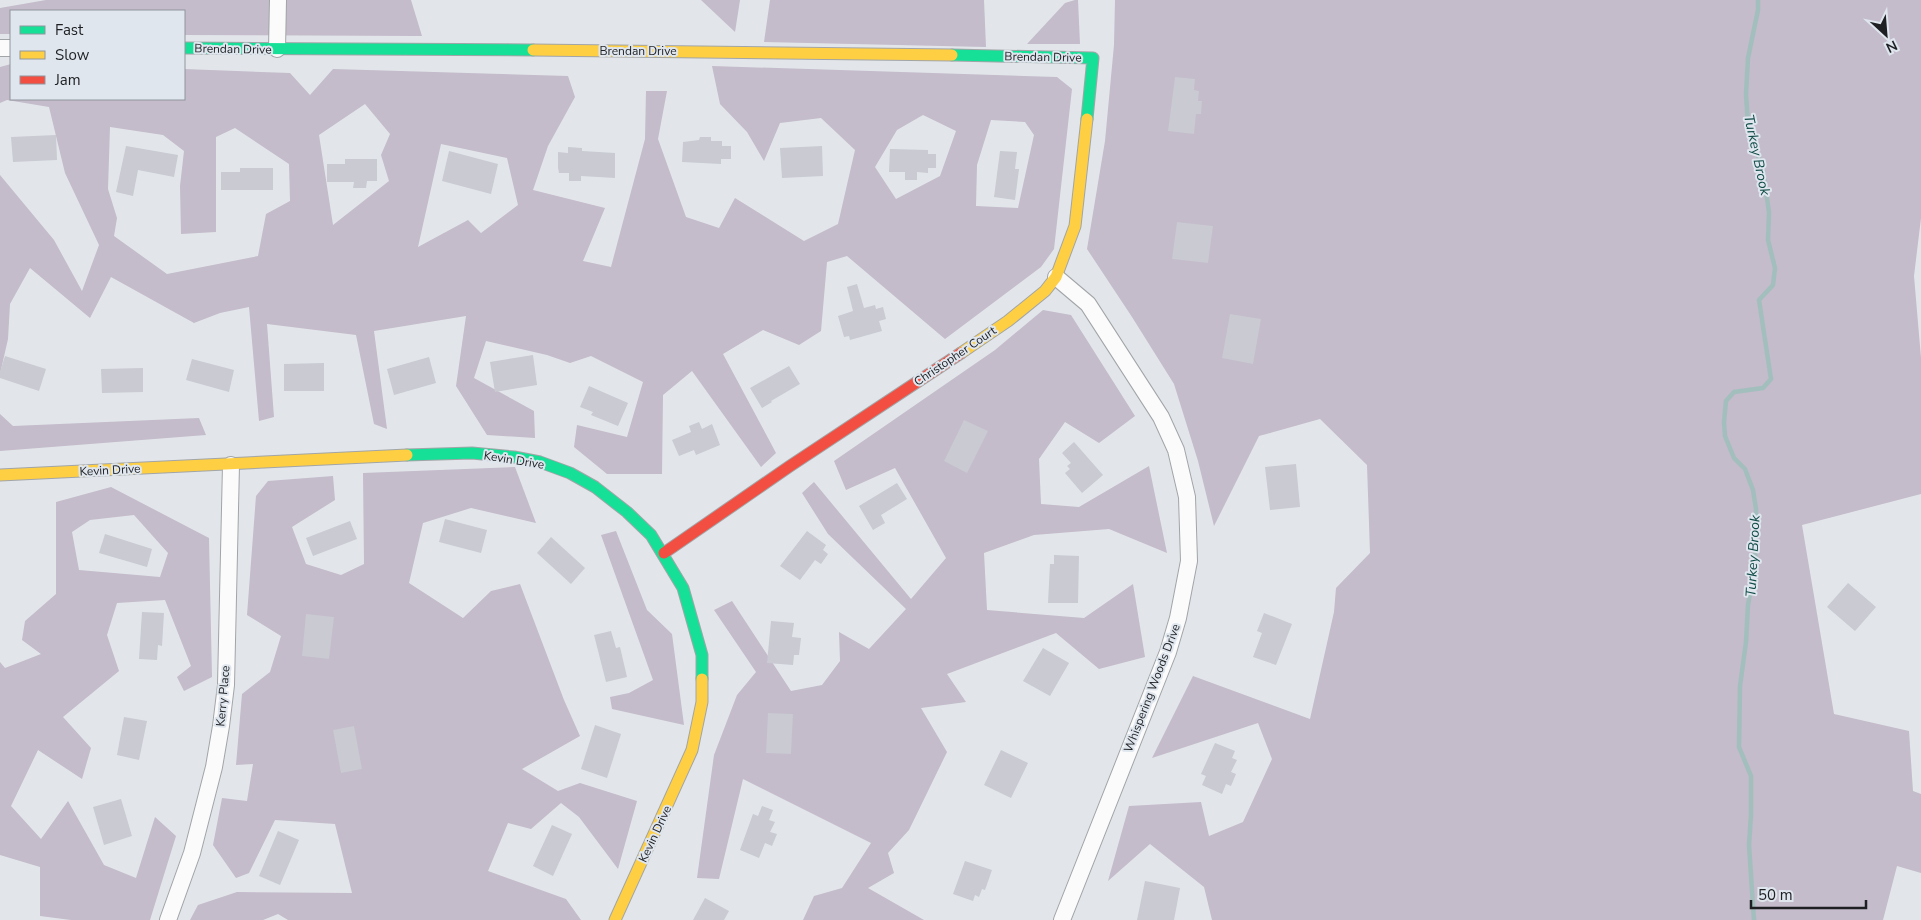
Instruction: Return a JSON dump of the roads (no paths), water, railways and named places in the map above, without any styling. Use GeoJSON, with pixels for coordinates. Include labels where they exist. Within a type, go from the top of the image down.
{"type":"FeatureCollection","features":[{"type":"Feature","properties":{"kind":"street"},"geometry":{"type":"LineString","coordinates":[[277,49],[278,0]]}},
{"type":"Feature","properties":{"kind":"street","name":"Brendan Drive"},"geometry":{"type":"LineString","coordinates":[[185,48],[699,51],[1092,58]]}},
{"type":"Feature","properties":{"kind":"street","name":"Christopher Court"},"geometry":{"type":"LineString","coordinates":[[664,553],[790,466],[1008,321],[1045,291],[1056,277],[1075,226],[1084,157],[1092,58]]}},
{"type":"Feature","properties":{"kind":"street","name":"Whispering Woods Drive"},"geometry":{"type":"LineString","coordinates":[[1056,277],[1088,304],[1161,417],[1176,450],[1187,497],[1189,524],[1189,561],[1178,618],[1168,652],[1062,920]]}},
{"type":"Feature","properties":{"kind":"street","name":"Kevin Drive"},"geometry":{"type":"LineString","coordinates":[[0,475],[472,453],[514,457],[540,462],[570,473],[595,487],[627,512],[651,535],[664,553],[683,588],[700,646],[703,680],[698,730],[692,750],[615,920]]}},
{"type":"Feature","properties":{"kind":"street","name":"Kerry Place"},"geometry":{"type":"LineString","coordinates":[[168,920],[192,853],[214,767],[221,726],[226,685],[231,464]]}},
{"type":"Feature","properties":{"kind":"waterway","name":"Turkey Brook"},"geometry":{"type":"LineString","coordinates":[[1754,920],[1749,845],[1751,776],[1739,747],[1740,686],[1746,642],[1748,605],[1755,565],[1756,509],[1753,490],[1745,469],[1734,458],[1725,436],[1724,422],[1726,401],[1734,392],[1763,388],[1771,379],[1759,300],[1773,285],[1775,268],[1768,240],[1769,212],[1763,171],[1748,124],[1746,94],[1748,58],[1758,10],[1758,0]]}}]}
